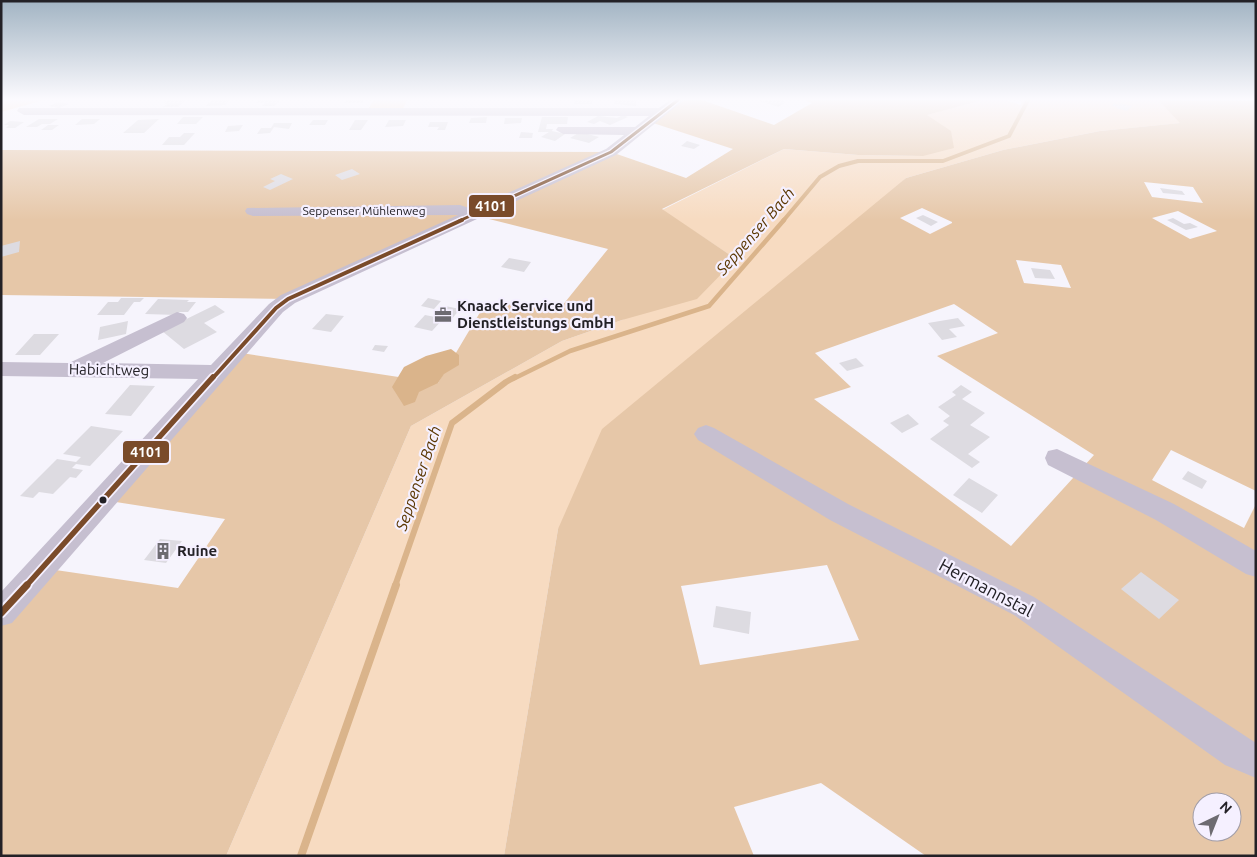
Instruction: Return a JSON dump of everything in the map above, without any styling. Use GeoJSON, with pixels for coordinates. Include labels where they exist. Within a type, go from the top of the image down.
{"type":"FeatureCollection","features":[{"type":"Feature","properties":{"kind":"street","name":"Seppenser Mühlenweg"},"geometry":{"type":"LineString","coordinates":[[1,613],[276,308],[288,299],[611,152],[626,140]]}},
{"type":"Feature","properties":{"kind":"street","name":"Seppenser Mühlenweg"},"geometry":{"type":"LineString","coordinates":[[253,211],[460,210],[473,216]]}},
{"type":"Feature","properties":{"kind":"street"},"geometry":{"type":"LineString","coordinates":[[73,370],[177,318]]}},
{"type":"Feature","properties":{"kind":"street","name":"Habichtweg"},"geometry":{"type":"LineString","coordinates":[[1,369],[218,372]]}},
{"type":"Feature","properties":{"kind":"street","name":"Hermannstal"},"geometry":{"type":"LineString","coordinates":[[706,434],[839,512],[1024,606],[1237,753],[1256,761]]}},
{"type":"Feature","properties":{"kind":"street"},"geometry":{"type":"LineString","coordinates":[[1057,458],[1165,512],[1256,566]]}},
{"type":"Feature","properties":{"kind":"shaded area"},"geometry":{"type":"Polygon","coordinates":[[[705,140],[953,140],[954,148],[923,156],[858,155],[784,149],[662,209],[736,259],[697,299],[622,320],[562,341],[411,426],[226,856],[1,856],[1,613],[42,568],[178,588],[225,519],[103,500],[235,352],[438,383],[485,304],[562,306],[608,249],[473,215],[288,299],[1,295],[1,150],[611,152],[686,178],[733,149],[705,140]]]}},
{"type":"Feature","properties":{"kind":"shaded area"},"geometry":{"type":"Polygon","coordinates":[[[924,140],[1054,140],[1003,150],[906,178],[558,529],[504,856],[226,856],[411,426],[562,341],[622,320],[736,259],[662,210],[784,149],[858,155],[923,156],[924,140]]]}},
{"type":"Feature","properties":{"kind":"shaded area"},"geometry":{"type":"Polygon","coordinates":[[[1054,140],[1256,140],[1256,491],[1171,450],[1152,480],[1244,528],[1256,504],[1256,856],[926,856],[821,783],[734,807],[754,856],[504,856],[558,529],[602,429],[906,178],[1003,150],[1054,140]],[[1144,182],[1152,197],[1203,203],[1193,187],[1144,182]],[[922,208],[900,218],[930,234],[952,223],[952,222],[922,208]],[[1178,211],[1152,218],[1190,239],[1217,231],[1178,211]],[[1016,260],[1024,283],[1071,288],[1061,265],[1016,260]],[[954,304],[815,353],[851,387],[814,399],[1011,546],[1094,455],[937,356],[998,333],[954,304]],[[827,565],[681,586],[700,665],[859,640],[827,565]]]}},
{"type":"Feature","properties":{"kind":"shaded area"},"geometry":{"type":"Polygon","coordinates":[[[451,349],[459,355],[459,365],[444,374],[438,383],[419,392],[415,402],[404,406],[392,387],[404,367],[426,356],[451,349]]]}},
{"type":"Feature","properties":{"kind":"building"},"geometry":{"type":"Polygon","coordinates":[[[166,140],[189,140],[184,145],[162,145],[166,140]]]}},
{"type":"Feature","properties":{"kind":"building"},"geometry":{"type":"Polygon","coordinates":[[[578,140],[594,140],[589,143],[578,140]]]}},
{"type":"Feature","properties":{"kind":"building"},"geometry":{"type":"Polygon","coordinates":[[[687,141],[700,145],[694,149],[681,146],[687,141]]]}},
{"type":"Feature","properties":{"kind":"building"},"geometry":{"type":"Polygon","coordinates":[[[352,169],[360,174],[342,180],[335,175],[352,169]]]}},
{"type":"Feature","properties":{"kind":"building"},"geometry":{"type":"Polygon","coordinates":[[[281,174],[293,179],[270,190],[263,187],[275,181],[270,179],[281,174]]]}},
{"type":"Feature","properties":{"kind":"building"},"geometry":{"type":"Polygon","coordinates":[[[1160,188],[1182,191],[1185,195],[1163,193],[1160,188]]]}},
{"type":"Feature","properties":{"kind":"building"},"geometry":{"type":"Polygon","coordinates":[[[923,215],[938,222],[931,226],[916,218],[923,215]]]}},
{"type":"Feature","properties":{"kind":"building"},"geometry":{"type":"Polygon","coordinates":[[[1173,218],[1184,224],[1190,223],[1198,227],[1186,230],[1167,220],[1173,218]]]}},
{"type":"Feature","properties":{"kind":"building"},"geometry":{"type":"Polygon","coordinates":[[[20,241],[19,252],[1,257],[1,246],[20,241]]]}},
{"type":"Feature","properties":{"kind":"building"},"geometry":{"type":"Polygon","coordinates":[[[509,258],[531,262],[524,272],[501,267],[509,258]]]}},
{"type":"Feature","properties":{"kind":"building"},"geometry":{"type":"Polygon","coordinates":[[[1031,268],[1050,270],[1055,279],[1035,278],[1031,268]]]}},
{"type":"Feature","properties":{"kind":"building"},"geometry":{"type":"Polygon","coordinates":[[[121,298],[144,298],[140,302],[134,302],[124,315],[97,315],[108,302],[118,302],[121,298]]]}},
{"type":"Feature","properties":{"kind":"building"},"geometry":{"type":"Polygon","coordinates":[[[428,298],[441,301],[434,309],[421,306],[428,298]]]}},
{"type":"Feature","properties":{"kind":"building"},"geometry":{"type":"Polygon","coordinates":[[[158,299],[196,302],[188,312],[179,312],[177,315],[145,314],[158,299]]]}},
{"type":"Feature","properties":{"kind":"building"},"geometry":{"type":"Polygon","coordinates":[[[215,305],[225,312],[204,323],[217,332],[184,349],[162,331],[215,305]]]}},
{"type":"Feature","properties":{"kind":"building"},"geometry":{"type":"Polygon","coordinates":[[[445,306],[460,309],[451,320],[444,318],[432,331],[414,327],[425,315],[435,317],[445,306]]]}},
{"type":"Feature","properties":{"kind":"building"},"geometry":{"type":"Polygon","coordinates":[[[326,314],[344,316],[331,332],[312,329],[326,314]]]}},
{"type":"Feature","properties":{"kind":"building"},"geometry":{"type":"Polygon","coordinates":[[[958,318],[965,326],[949,329],[957,337],[942,340],[928,323],[958,318]]]}},
{"type":"Feature","properties":{"kind":"building"},"geometry":{"type":"Polygon","coordinates":[[[128,321],[126,334],[98,340],[100,327],[128,321]]]}},
{"type":"Feature","properties":{"kind":"building"},"geometry":{"type":"Polygon","coordinates":[[[34,334],[59,334],[40,355],[15,355],[34,334]]]}},
{"type":"Feature","properties":{"kind":"building"},"geometry":{"type":"Polygon","coordinates":[[[375,345],[388,346],[384,352],[372,350],[375,345]]]}},
{"type":"Feature","properties":{"kind":"building"},"geometry":{"type":"Polygon","coordinates":[[[856,358],[864,366],[847,371],[839,363],[856,358]]]}},
{"type":"Feature","properties":{"kind":"building"},"geometry":{"type":"Polygon","coordinates":[[[130,385],[155,386],[131,416],[105,414],[130,385]]]}},
{"type":"Feature","properties":{"kind":"building"},"geometry":{"type":"Polygon","coordinates":[[[961,385],[972,392],[962,399],[985,413],[970,425],[990,437],[968,454],[980,462],[972,468],[930,439],[949,425],[943,421],[950,416],[938,407],[956,395],[952,392],[961,385]]]}},
{"type":"Feature","properties":{"kind":"building"},"geometry":{"type":"Polygon","coordinates":[[[908,414],[919,424],[902,433],[890,423],[908,414]]]}},
{"type":"Feature","properties":{"kind":"building"},"geometry":{"type":"Polygon","coordinates":[[[91,426],[123,431],[90,466],[76,464],[72,468],[83,470],[76,478],[70,477],[53,494],[39,492],[33,498],[20,496],[57,459],[76,462],[81,457],[63,454],[91,426]]]}},
{"type":"Feature","properties":{"kind":"building"},"geometry":{"type":"Polygon","coordinates":[[[1188,471],[1207,481],[1202,489],[1182,479],[1188,471]]]}},
{"type":"Feature","properties":{"kind":"building"},"geometry":{"type":"Polygon","coordinates":[[[969,478],[998,495],[982,513],[953,495],[969,478]]]}},
{"type":"Feature","properties":{"kind":"building","name":"Ruine"},"geometry":{"type":"Polygon","coordinates":[[[160,539],[182,541],[166,563],[144,560],[160,539]]]}},
{"type":"Feature","properties":{"kind":"building"},"geometry":{"type":"Polygon","coordinates":[[[1141,572],[1179,600],[1159,619],[1121,589],[1141,572]]]}},
{"type":"Feature","properties":{"kind":"building"},"geometry":{"type":"Polygon","coordinates":[[[716,606],[751,612],[749,634],[713,627],[716,606]]]}},
{"type":"Feature","properties":{"kind":"waterway","name":"Seppenser Bach"},"geometry":{"type":"LineString","coordinates":[[783,221],[820,177],[839,166],[858,161],[943,161],[998,140]]}},
{"type":"Feature","properties":{"kind":"waterway","name":"Seppenser Bach"},"geometry":{"type":"LineString","coordinates":[[513,379],[570,351],[709,306],[784,220]]}},
{"type":"Feature","properties":{"kind":"waterway","name":"Seppenser Bach"},"geometry":{"type":"LineString","coordinates":[[395,586],[452,423],[515,377]]}},
{"type":"Feature","properties":{"kind":"waterway","name":"Seppenser Bach"},"geometry":{"type":"LineString","coordinates":[[301,856],[396,585]]}},
{"type":"Feature","properties":{"kind":"transit line","name":"4101"},"geometry":{"type":"LineString","coordinates":[[1,613],[276,308],[288,299],[611,152],[626,140]]}},
{"type":"Feature","properties":{"kind":"place","name":"Knaack Service und Dienstleistungs GmbH"},"geometry":{"type":"Point","coordinates":[443,315]}},
{"type":"Feature","properties":{"kind":"place","name":"Ruine"},"geometry":{"type":"Point","coordinates":[163,551]}}]}
